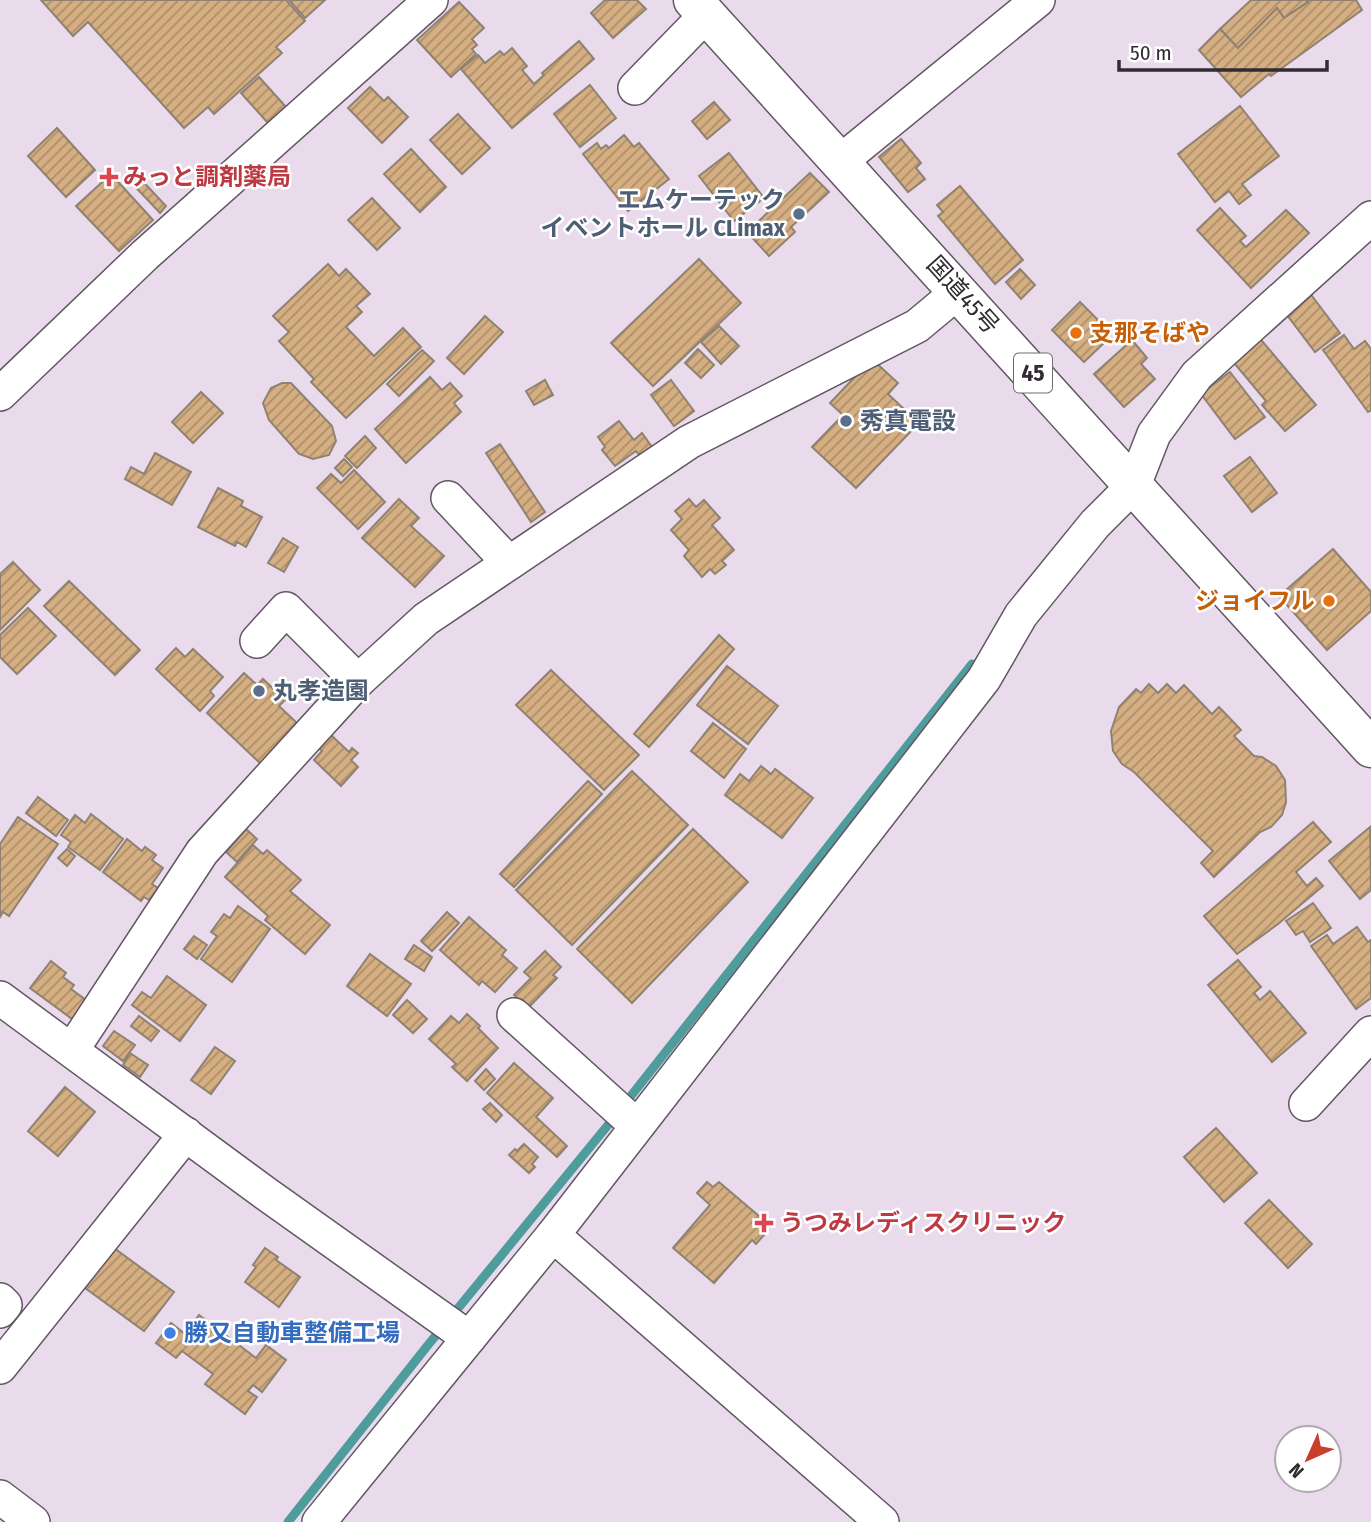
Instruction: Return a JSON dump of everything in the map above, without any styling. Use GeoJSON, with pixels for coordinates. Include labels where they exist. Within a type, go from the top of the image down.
{"type":"FeatureCollection","features":[{"type":"Feature","properties":{"kind":"highway","name":"国道45号"},"geometry":{"type":"LineString","coordinates":[[700,7],[1371,748]]}},
{"type":"Feature","properties":{"kind":"street"},"geometry":{"type":"LineString","coordinates":[[0,394],[145,255],[431,0]]}},
{"type":"Feature","properties":{"kind":"street"},"geometry":{"type":"LineString","coordinates":[[841,161],[1038,0]]}},
{"type":"Feature","properties":{"kind":"street"},"geometry":{"type":"LineString","coordinates":[[635,88],[700,7]]}},
{"type":"Feature","properties":{"kind":"street"},"geometry":{"type":"LineString","coordinates":[[319,1522],[553,1236],[985,679],[1021,615],[1095,524],[1134,485],[1154,434],[1197,374],[1371,218]]}},
{"type":"Feature","properties":{"kind":"street"},"geometry":{"type":"LineString","coordinates":[[72,1049],[202,852],[358,681],[426,619],[689,442],[917,326],[959,291]]}},
{"type":"Feature","properties":{"kind":"street"},"geometry":{"type":"LineString","coordinates":[[448,498],[509,563]]}},
{"type":"Feature","properties":{"kind":"street"},"geometry":{"type":"LineString","coordinates":[[257,641],[286,609],[358,681]]}},
{"type":"Feature","properties":{"kind":"street"},"geometry":{"type":"LineString","coordinates":[[0,998],[469,1338]]}},
{"type":"Feature","properties":{"kind":"street"},"geometry":{"type":"LineString","coordinates":[[514,1015],[637,1126]]}},
{"type":"Feature","properties":{"kind":"street"},"geometry":{"type":"LineString","coordinates":[[1306,1104],[1371,1033]]}},
{"type":"Feature","properties":{"kind":"street"},"geometry":{"type":"LineString","coordinates":[[0,1367],[186,1134]]}},
{"type":"Feature","properties":{"kind":"street"},"geometry":{"type":"LineString","coordinates":[[553,1236],[881,1522]]}},
{"type":"Feature","properties":{"kind":"street"},"geometry":{"type":"LineString","coordinates":[[0,1300],[5,1305],[0,1311]]}},
{"type":"Feature","properties":{"kind":"street"},"geometry":{"type":"LineString","coordinates":[[0,1497],[33,1522]]}},
{"type":"Feature","properties":{"kind":"building"},"geometry":{"type":"Polygon","coordinates":[[[41,0],[286,0],[305,21],[276,47],[282,53],[214,114],[208,107],[184,128],[88,22],[73,36],[41,0]]]}},
{"type":"Feature","properties":{"kind":"building"},"geometry":{"type":"Polygon","coordinates":[[[289,0],[325,0],[305,18],[289,0]]]}},
{"type":"Feature","properties":{"kind":"building"},"geometry":{"type":"Polygon","coordinates":[[[605,0],[637,0],[646,9],[613,38],[591,13],[605,0]]]}},
{"type":"Feature","properties":{"kind":"building"},"geometry":{"type":"Polygon","coordinates":[[[1251,0],[1308,2],[1284,18],[1277,8],[1238,48],[1220,29],[1251,0]]]}},
{"type":"Feature","properties":{"kind":"building"},"geometry":{"type":"Polygon","coordinates":[[[1306,0],[1356,0],[1362,10],[1271,76],[1269,74],[1241,97],[1199,50],[1220,29],[1238,48],[1277,8],[1284,18],[1308,2],[1306,0]]]}},
{"type":"Feature","properties":{"kind":"building"},"geometry":{"type":"Polygon","coordinates":[[[459,2],[484,28],[472,39],[477,45],[472,49],[476,54],[451,77],[417,40],[459,2]]]}},
{"type":"Feature","properties":{"kind":"building"},"geometry":{"type":"Polygon","coordinates":[[[579,41],[594,59],[512,128],[461,69],[478,55],[485,63],[500,51],[504,55],[512,48],[527,66],[522,70],[534,84],[544,75],[542,73],[579,41]]]}},
{"type":"Feature","properties":{"kind":"building"},"geometry":{"type":"Polygon","coordinates":[[[259,77],[286,107],[268,123],[241,93],[259,77]]]}},
{"type":"Feature","properties":{"kind":"building"},"geometry":{"type":"Polygon","coordinates":[[[590,85],[616,118],[580,147],[554,114],[590,85]]]}},
{"type":"Feature","properties":{"kind":"building"},"geometry":{"type":"Polygon","coordinates":[[[370,87],[384,101],[388,97],[408,117],[382,143],[348,108],[370,87]]]}},
{"type":"Feature","properties":{"kind":"building"},"geometry":{"type":"Polygon","coordinates":[[[714,102],[730,120],[707,139],[692,121],[714,102]]]}},
{"type":"Feature","properties":{"kind":"building"},"geometry":{"type":"Polygon","coordinates":[[[1240,106],[1279,156],[1242,184],[1251,195],[1239,204],[1229,191],[1215,202],[1178,154],[1240,106]]]}},
{"type":"Feature","properties":{"kind":"building"},"geometry":{"type":"Polygon","coordinates":[[[458,114],[490,148],[462,174],[430,140],[458,114]]]}},
{"type":"Feature","properties":{"kind":"building"},"geometry":{"type":"Polygon","coordinates":[[[57,128],[95,170],[66,197],[28,156],[57,128]]]}},
{"type":"Feature","properties":{"kind":"building"},"geometry":{"type":"Polygon","coordinates":[[[624,135],[634,147],[639,143],[669,179],[628,211],[583,154],[597,143],[601,149],[606,145],[609,148],[624,135]]]}},
{"type":"Feature","properties":{"kind":"building"},"geometry":{"type":"Polygon","coordinates":[[[901,139],[921,163],[916,168],[925,179],[908,192],[879,157],[901,139]]]}},
{"type":"Feature","properties":{"kind":"building"},"geometry":{"type":"Polygon","coordinates":[[[411,149],[446,187],[420,212],[384,174],[411,149]]]}},
{"type":"Feature","properties":{"kind":"building"},"geometry":{"type":"Polygon","coordinates":[[[729,153],[764,198],[734,221],[699,176],[729,153]]]}},
{"type":"Feature","properties":{"kind":"building"},"geometry":{"type":"Polygon","coordinates":[[[134,172],[166,206],[160,213],[127,178],[134,172]]]}},
{"type":"Feature","properties":{"kind":"building"},"geometry":{"type":"Polygon","coordinates":[[[810,173],[829,192],[791,227],[795,232],[769,256],[747,232],[810,173]]]}},
{"type":"Feature","properties":{"kind":"building"},"geometry":{"type":"Polygon","coordinates":[[[111,174],[153,220],[119,251],[76,206],[111,174]]]}},
{"type":"Feature","properties":{"kind":"building"},"geometry":{"type":"Polygon","coordinates":[[[960,186],[1023,260],[995,284],[938,216],[943,212],[937,205],[960,186]]]}},
{"type":"Feature","properties":{"kind":"building"},"geometry":{"type":"Polygon","coordinates":[[[372,198],[400,228],[377,250],[348,220],[372,198]]]}},
{"type":"Feature","properties":{"kind":"building"},"geometry":{"type":"Polygon","coordinates":[[[1220,208],[1246,236],[1240,241],[1246,247],[1286,210],[1309,233],[1251,288],[1197,230],[1220,208]]]}},
{"type":"Feature","properties":{"kind":"building"},"geometry":{"type":"Polygon","coordinates":[[[699,259],[741,303],[653,386],[611,343],[699,259]]]}},
{"type":"Feature","properties":{"kind":"building"},"geometry":{"type":"Polygon","coordinates":[[[328,264],[339,276],[346,269],[370,294],[356,306],[362,312],[346,327],[374,356],[403,328],[421,347],[346,418],[311,382],[314,379],[279,341],[289,332],[273,316],[328,264]]]}},
{"type":"Feature","properties":{"kind":"building"},"geometry":{"type":"Polygon","coordinates":[[[1020,269],[1035,285],[1021,299],[1006,282],[1020,269]]]}},
{"type":"Feature","properties":{"kind":"building"},"geometry":{"type":"Polygon","coordinates":[[[1306,288],[1340,333],[1315,352],[1284,311],[1306,288]]]}},
{"type":"Feature","properties":{"kind":"building"},"geometry":{"type":"Polygon","coordinates":[[[1080,302],[1103,325],[1096,332],[1105,342],[1084,362],[1052,330],[1080,302]]]}},
{"type":"Feature","properties":{"kind":"building"},"geometry":{"type":"Polygon","coordinates":[[[485,316],[503,332],[464,374],[447,358],[485,316]]]}},
{"type":"Feature","properties":{"kind":"building"},"geometry":{"type":"Polygon","coordinates":[[[719,326],[739,346],[721,364],[701,342],[719,326]]]}},
{"type":"Feature","properties":{"kind":"building"},"geometry":{"type":"Polygon","coordinates":[[[1257,335],[1316,405],[1285,431],[1262,405],[1266,401],[1230,358],[1257,335]]]}},
{"type":"Feature","properties":{"kind":"building"},"geometry":{"type":"Polygon","coordinates":[[[1344,335],[1354,349],[1365,341],[1371,349],[1371,410],[1368,412],[1323,350],[1344,335]]]}},
{"type":"Feature","properties":{"kind":"building"},"geometry":{"type":"Polygon","coordinates":[[[1132,340],[1147,358],[1141,364],[1155,379],[1124,407],[1094,374],[1132,340]]]}},
{"type":"Feature","properties":{"kind":"building"},"geometry":{"type":"Polygon","coordinates":[[[698,349],[714,365],[701,378],[685,363],[698,349]]]}},
{"type":"Feature","properties":{"kind":"building"},"geometry":{"type":"Polygon","coordinates":[[[422,350],[434,361],[399,396],[387,384],[422,350]]]}},
{"type":"Feature","properties":{"kind":"building"},"geometry":{"type":"Polygon","coordinates":[[[872,359],[898,383],[888,394],[919,423],[856,488],[812,447],[843,415],[830,403],[872,359]]]}},
{"type":"Feature","properties":{"kind":"building"},"geometry":{"type":"Polygon","coordinates":[[[1230,372],[1265,417],[1235,439],[1201,394],[1230,372]]]}},
{"type":"Feature","properties":{"kind":"building"},"geometry":{"type":"Polygon","coordinates":[[[430,377],[442,390],[450,383],[462,396],[454,403],[461,412],[406,463],[375,429],[430,377]]]}},
{"type":"Feature","properties":{"kind":"building"},"geometry":{"type":"Polygon","coordinates":[[[545,380],[553,395],[534,405],[526,391],[545,380]]]}},
{"type":"Feature","properties":{"kind":"building"},"geometry":{"type":"Polygon","coordinates":[[[671,380],[694,411],[674,426],[651,395],[671,380]]]}},
{"type":"Feature","properties":{"kind":"building"},"geometry":{"type":"Polygon","coordinates":[[[282,383],[291,383],[332,426],[336,441],[329,455],[313,459],[299,454],[269,420],[263,403],[271,388],[282,383]]]}},
{"type":"Feature","properties":{"kind":"building"},"geometry":{"type":"Polygon","coordinates":[[[201,392],[223,413],[193,443],[172,422],[201,392]]]}},
{"type":"Feature","properties":{"kind":"building"},"geometry":{"type":"Polygon","coordinates":[[[619,421],[634,440],[642,433],[652,447],[640,456],[636,451],[615,466],[602,450],[605,447],[598,437],[619,421]]]}},
{"type":"Feature","properties":{"kind":"building"},"geometry":{"type":"Polygon","coordinates":[[[365,436],[376,448],[357,468],[345,456],[365,436]]]}},
{"type":"Feature","properties":{"kind":"building"},"geometry":{"type":"Polygon","coordinates":[[[500,444],[545,512],[531,522],[486,453],[500,444]]]}},
{"type":"Feature","properties":{"kind":"building"},"geometry":{"type":"Polygon","coordinates":[[[155,453],[191,472],[172,505],[125,479],[131,467],[144,474],[155,453]]]}},
{"type":"Feature","properties":{"kind":"building"},"geometry":{"type":"Polygon","coordinates":[[[1250,457],[1277,493],[1252,512],[1224,476],[1250,457]]]}},
{"type":"Feature","properties":{"kind":"building"},"geometry":{"type":"Polygon","coordinates":[[[344,459],[352,467],[343,476],[335,468],[344,459]]]}},
{"type":"Feature","properties":{"kind":"building"},"geometry":{"type":"Polygon","coordinates":[[[354,470],[385,502],[358,529],[317,488],[331,474],[341,483],[354,470]]]}},
{"type":"Feature","properties":{"kind":"building"},"geometry":{"type":"Polygon","coordinates":[[[218,488],[243,501],[241,506],[262,517],[246,547],[237,542],[235,546],[198,527],[218,488]]]}},
{"type":"Feature","properties":{"kind":"building"},"geometry":{"type":"Polygon","coordinates":[[[399,499],[419,518],[411,526],[444,556],[415,587],[362,538],[399,499]]]}},
{"type":"Feature","properties":{"kind":"building"},"geometry":{"type":"Polygon","coordinates":[[[689,499],[696,507],[704,500],[720,518],[712,525],[734,550],[722,561],[726,565],[715,574],[710,569],[702,577],[684,556],[689,550],[671,530],[682,519],[675,511],[689,499]]]}},
{"type":"Feature","properties":{"kind":"building"},"geometry":{"type":"Polygon","coordinates":[[[283,538],[298,547],[284,572],[268,563],[283,538]]]}},
{"type":"Feature","properties":{"kind":"building"},"geometry":{"type":"Polygon","coordinates":[[[1333,549],[1371,592],[1371,611],[1327,650],[1279,596],[1333,549]]]}},
{"type":"Feature","properties":{"kind":"building"},"geometry":{"type":"Polygon","coordinates":[[[13,562],[40,590],[0,630],[0,574],[13,562]]]}},
{"type":"Feature","properties":{"kind":"building"},"geometry":{"type":"Polygon","coordinates":[[[69,581],[140,650],[115,675],[44,606],[69,581]]]}},
{"type":"Feature","properties":{"kind":"building"},"geometry":{"type":"Polygon","coordinates":[[[28,608],[56,636],[17,674],[0,657],[0,635],[28,608]]]}},
{"type":"Feature","properties":{"kind":"building"},"geometry":{"type":"Polygon","coordinates":[[[719,635],[734,649],[649,747],[634,734],[719,635]]]}},
{"type":"Feature","properties":{"kind":"building"},"geometry":{"type":"Polygon","coordinates":[[[176,648],[185,657],[193,649],[223,677],[210,691],[214,696],[200,711],[156,669],[176,648]]]}},
{"type":"Feature","properties":{"kind":"building"},"geometry":{"type":"Polygon","coordinates":[[[727,666],[778,706],[748,744],[697,705],[727,666]]]}},
{"type":"Feature","properties":{"kind":"building"},"geometry":{"type":"Polygon","coordinates":[[[551,670],[639,755],[604,790],[516,705],[551,670]]]}},
{"type":"Feature","properties":{"kind":"building"},"geometry":{"type":"Polygon","coordinates":[[[244,673],[257,685],[263,679],[285,700],[279,706],[298,724],[261,764],[207,713],[244,673]]]}},
{"type":"Feature","properties":{"kind":"building"},"geometry":{"type":"Polygon","coordinates":[[[1149,684],[1158,693],[1167,684],[1176,693],[1184,685],[1212,714],[1219,707],[1241,730],[1234,736],[1254,756],[1262,757],[1276,766],[1285,780],[1286,802],[1282,815],[1271,827],[1260,832],[1214,877],[1201,863],[1213,851],[1134,772],[1122,764],[1113,751],[1111,731],[1119,707],[1136,689],[1141,693],[1149,684]]]}},
{"type":"Feature","properties":{"kind":"building"},"geometry":{"type":"Polygon","coordinates":[[[713,723],[746,749],[724,778],[691,751],[713,723]]]}},
{"type":"Feature","properties":{"kind":"building"},"geometry":{"type":"Polygon","coordinates":[[[330,734],[349,752],[352,748],[358,753],[351,760],[358,767],[341,786],[314,760],[322,751],[317,747],[330,734]]]}},
{"type":"Feature","properties":{"kind":"building"},"geometry":{"type":"Polygon","coordinates":[[[761,766],[771,774],[775,769],[813,798],[782,838],[725,795],[740,774],[749,781],[761,766]]]}},
{"type":"Feature","properties":{"kind":"building"},"geometry":{"type":"Polygon","coordinates":[[[632,771],[688,825],[572,945],[516,890],[632,771]]]}},
{"type":"Feature","properties":{"kind":"building"},"geometry":{"type":"Polygon","coordinates":[[[588,781],[602,794],[514,887],[500,874],[588,781]]]}},
{"type":"Feature","properties":{"kind":"building"},"geometry":{"type":"Polygon","coordinates":[[[38,797],[68,820],[56,836],[26,813],[38,797]]]}},
{"type":"Feature","properties":{"kind":"building"},"geometry":{"type":"Polygon","coordinates":[[[91,814],[123,839],[100,870],[68,847],[71,842],[61,835],[75,815],[85,823],[91,814]]]}},
{"type":"Feature","properties":{"kind":"building"},"geometry":{"type":"Polygon","coordinates":[[[18,817],[58,844],[9,916],[3,912],[0,917],[0,844],[18,817]]]}},
{"type":"Feature","properties":{"kind":"building"},"geometry":{"type":"Polygon","coordinates":[[[1313,822],[1331,842],[1296,872],[1307,886],[1316,878],[1323,886],[1237,954],[1204,916],[1313,822]]]}},
{"type":"Feature","properties":{"kind":"building"},"geometry":{"type":"Polygon","coordinates":[[[1370,827],[1371,890],[1360,899],[1329,861],[1370,827]]]}},
{"type":"Feature","properties":{"kind":"building"},"geometry":{"type":"Polygon","coordinates":[[[246,829],[257,839],[237,862],[226,852],[246,829]]]}},
{"type":"Feature","properties":{"kind":"building"},"geometry":{"type":"Polygon","coordinates":[[[693,829],[748,882],[632,1003],[577,949],[693,829]]]}},
{"type":"Feature","properties":{"kind":"building"},"geometry":{"type":"Polygon","coordinates":[[[127,839],[142,851],[145,847],[156,855],[152,860],[163,868],[152,884],[158,888],[149,900],[144,897],[141,901],[103,872],[127,839]]]}},
{"type":"Feature","properties":{"kind":"building"},"geometry":{"type":"Polygon","coordinates":[[[253,845],[263,854],[267,850],[301,880],[290,891],[330,925],[305,954],[265,920],[268,916],[225,877],[253,845]]]}},
{"type":"Feature","properties":{"kind":"building"},"geometry":{"type":"Polygon","coordinates":[[[67,849],[75,856],[67,866],[58,858],[67,849]]]}},
{"type":"Feature","properties":{"kind":"building"},"geometry":{"type":"Polygon","coordinates":[[[1313,903],[1331,928],[1310,942],[1303,931],[1296,935],[1286,921],[1313,903]]]}},
{"type":"Feature","properties":{"kind":"building"},"geometry":{"type":"Polygon","coordinates":[[[238,906],[270,929],[232,982],[201,959],[217,936],[211,932],[224,914],[230,918],[238,906]]]}},
{"type":"Feature","properties":{"kind":"building"},"geometry":{"type":"Polygon","coordinates":[[[447,912],[459,923],[432,951],[421,941],[447,912]]]}},
{"type":"Feature","properties":{"kind":"building"},"geometry":{"type":"Polygon","coordinates":[[[469,917],[506,950],[502,955],[517,968],[495,992],[482,981],[479,985],[440,950],[469,917]]]}},
{"type":"Feature","properties":{"kind":"building"},"geometry":{"type":"Polygon","coordinates":[[[1357,927],[1368,942],[1371,940],[1371,998],[1356,1009],[1311,946],[1327,935],[1333,944],[1357,927]]]}},
{"type":"Feature","properties":{"kind":"building"},"geometry":{"type":"Polygon","coordinates":[[[194,936],[207,945],[197,959],[184,949],[194,936]]]}},
{"type":"Feature","properties":{"kind":"building"},"geometry":{"type":"Polygon","coordinates":[[[414,945],[432,957],[424,971],[405,959],[414,945]]]}},
{"type":"Feature","properties":{"kind":"building"},"geometry":{"type":"Polygon","coordinates":[[[545,951],[561,967],[553,975],[557,978],[528,1008],[514,995],[531,978],[524,972],[545,951]]]}},
{"type":"Feature","properties":{"kind":"building"},"geometry":{"type":"Polygon","coordinates":[[[370,954],[411,984],[387,1016],[347,986],[370,954]]]}},
{"type":"Feature","properties":{"kind":"building"},"geometry":{"type":"Polygon","coordinates":[[[1238,960],[1261,987],[1254,993],[1260,1000],[1270,991],[1306,1033],[1272,1062],[1208,985],[1238,960]]]}},
{"type":"Feature","properties":{"kind":"building"},"geometry":{"type":"Polygon","coordinates":[[[51,961],[66,973],[63,977],[74,985],[71,989],[86,1000],[72,1019],[30,988],[51,961]]]}},
{"type":"Feature","properties":{"kind":"building"},"geometry":{"type":"Polygon","coordinates":[[[167,976],[206,1005],[180,1041],[132,1005],[142,992],[151,998],[167,976]]]}},
{"type":"Feature","properties":{"kind":"building"},"geometry":{"type":"Polygon","coordinates":[[[407,1000],[427,1019],[413,1033],[393,1015],[407,1000]]]}},
{"type":"Feature","properties":{"kind":"building"},"geometry":{"type":"Polygon","coordinates":[[[467,1014],[498,1048],[467,1081],[452,1067],[456,1064],[429,1039],[451,1016],[459,1023],[467,1014]]]}},
{"type":"Feature","properties":{"kind":"building"},"geometry":{"type":"Polygon","coordinates":[[[139,1016],[159,1031],[151,1041],[131,1026],[139,1016]]]}},
{"type":"Feature","properties":{"kind":"building"},"geometry":{"type":"Polygon","coordinates":[[[114,1031],[135,1045],[123,1061],[103,1046],[114,1031]]]}},
{"type":"Feature","properties":{"kind":"building"},"geometry":{"type":"Polygon","coordinates":[[[215,1047],[235,1061],[211,1094],[191,1080],[215,1047]]]}},
{"type":"Feature","properties":{"kind":"building"},"geometry":{"type":"Polygon","coordinates":[[[130,1053],[148,1065],[140,1077],[123,1065],[130,1053]]]}},
{"type":"Feature","properties":{"kind":"building"},"geometry":{"type":"Polygon","coordinates":[[[514,1063],[553,1098],[536,1117],[567,1146],[557,1157],[487,1093],[514,1063]]]}},
{"type":"Feature","properties":{"kind":"building"},"geometry":{"type":"Polygon","coordinates":[[[486,1069],[495,1079],[484,1090],[475,1081],[486,1069]]]}},
{"type":"Feature","properties":{"kind":"building"},"geometry":{"type":"Polygon","coordinates":[[[65,1087],[95,1112],[58,1156],[28,1131],[65,1087]]]}},
{"type":"Feature","properties":{"kind":"building"},"geometry":{"type":"Polygon","coordinates":[[[490,1103],[502,1115],[496,1122],[483,1109],[490,1103]]]}},
{"type":"Feature","properties":{"kind":"building"},"geometry":{"type":"Polygon","coordinates":[[[1216,1128],[1257,1173],[1224,1202],[1184,1157],[1216,1128]]]}},
{"type":"Feature","properties":{"kind":"building"},"geometry":{"type":"Polygon","coordinates":[[[524,1144],[538,1157],[532,1164],[535,1167],[529,1173],[509,1155],[524,1144]]]}},
{"type":"Feature","properties":{"kind":"building"},"geometry":{"type":"Polygon","coordinates":[[[707,1182],[713,1187],[719,1182],[767,1223],[760,1231],[764,1235],[756,1244],[752,1240],[714,1283],[673,1248],[710,1205],[697,1193],[707,1182]]]}},
{"type":"Feature","properties":{"kind":"building"},"geometry":{"type":"Polygon","coordinates":[[[1269,1200],[1312,1244],[1288,1268],[1245,1223],[1269,1200]]]}},
{"type":"Feature","properties":{"kind":"building"},"geometry":{"type":"Polygon","coordinates":[[[110,1245],[174,1292],[144,1331],[81,1285],[110,1245]]]}},
{"type":"Feature","properties":{"kind":"building"},"geometry":{"type":"Polygon","coordinates":[[[265,1248],[278,1257],[276,1260],[300,1277],[279,1307],[245,1282],[265,1248]]]}},
{"type":"Feature","properties":{"kind":"building"},"geometry":{"type":"Polygon","coordinates":[[[199,1315],[256,1358],[266,1345],[286,1360],[262,1392],[253,1385],[248,1391],[257,1397],[245,1414],[205,1384],[213,1374],[182,1351],[176,1358],[156,1343],[171,1323],[185,1334],[199,1315]]]}},
{"type":"Feature","properties":{"kind":"waterway"},"geometry":{"type":"LineString","coordinates":[[288,1522],[608,1125],[972,664]]}},
{"type":"Feature","properties":{"kind":"place","name":"みっと調剤薬局"},"geometry":{"type":"Point","coordinates":[109,177]}},
{"type":"Feature","properties":{"kind":"place","name":"エムケーテック イベントホール CLimax"},"geometry":{"type":"Point","coordinates":[799,214]}},
{"type":"Feature","properties":{"kind":"place","name":"支那そばや"},"geometry":{"type":"Point","coordinates":[1076,333]}},
{"type":"Feature","properties":{"kind":"place","name":"秀真電設"},"geometry":{"type":"Point","coordinates":[846,421]}},
{"type":"Feature","properties":{"kind":"place","name":"ジョイフル"},"geometry":{"type":"Point","coordinates":[1329,601]}},
{"type":"Feature","properties":{"kind":"place","name":"丸孝造園"},"geometry":{"type":"Point","coordinates":[259,691]}},
{"type":"Feature","properties":{"kind":"place","name":"うつみレディスクリニック"},"geometry":{"type":"Point","coordinates":[764,1223]}},
{"type":"Feature","properties":{"kind":"place","name":"勝又自動車整備工場"},"geometry":{"type":"Point","coordinates":[170,1333]}}]}
